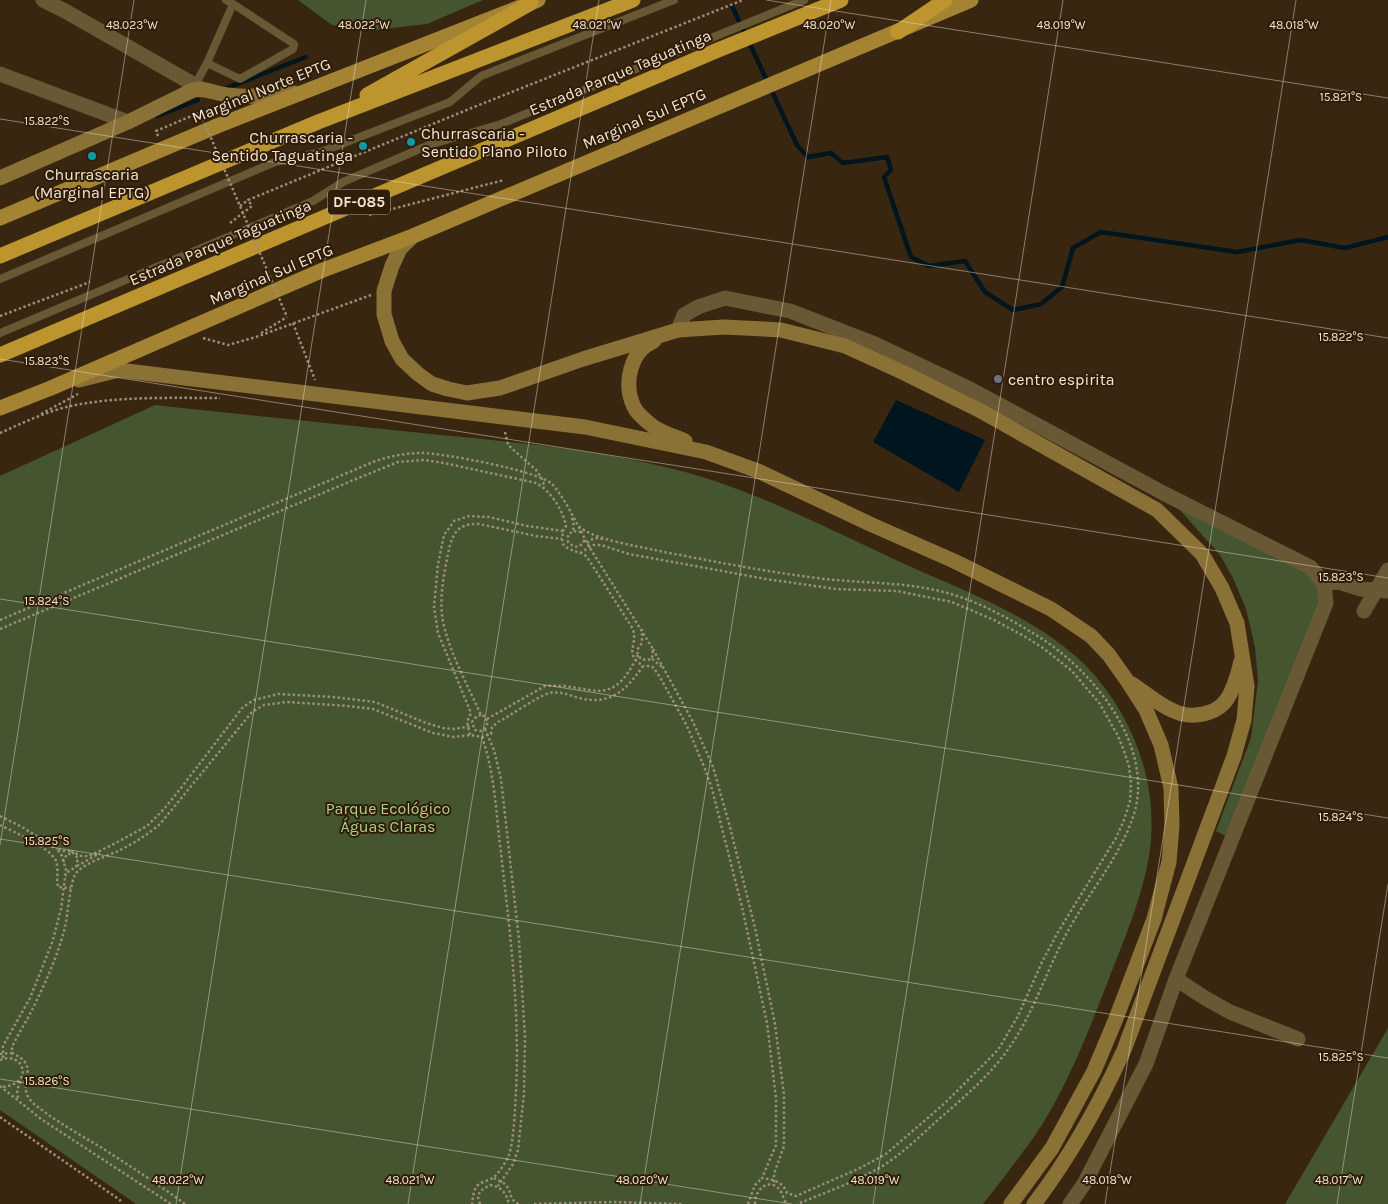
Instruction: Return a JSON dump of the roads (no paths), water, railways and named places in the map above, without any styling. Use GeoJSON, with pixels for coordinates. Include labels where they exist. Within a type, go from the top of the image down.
{"type":"FeatureCollection","features":[{"type":"Feature","properties":{"kind":"highway"},"geometry":{"type":"LineString","coordinates":[[0,256],[318,122],[633,0]]}},
{"type":"Feature","properties":{"kind":"highway","name":"Estrada Parque Taguatinga"},"geometry":{"type":"LineString","coordinates":[[0,355],[714,44],[777,19],[841,0]]}},
{"type":"Feature","properties":{"kind":"highway"},"geometry":{"type":"LineString","coordinates":[[898,32],[945,0]]}},
{"type":"Feature","properties":{"kind":"highway"},"geometry":{"type":"LineString","coordinates":[[318,122],[535,1]]}},
{"type":"Feature","properties":{"kind":"main road","name":"Marginal Sul EPTG"},"geometry":{"type":"LineString","coordinates":[[0,408],[51,388],[322,270],[412,236],[971,0]]}},
{"type":"Feature","properties":{"kind":"main road","name":"Marginal Norte EPTG"},"geometry":{"type":"LineString","coordinates":[[0,218],[217,126],[535,1]]}},
{"type":"Feature","properties":{"kind":"street"},"geometry":{"type":"LineString","coordinates":[[43,0],[196,88],[227,95],[256,96],[303,93]]}},
{"type":"Feature","properties":{"kind":"street"},"geometry":{"type":"LineString","coordinates":[[0,74],[128,122]]}},
{"type":"Feature","properties":{"kind":"street"},"geometry":{"type":"LineString","coordinates":[[0,178],[128,122],[196,88]]}},
{"type":"Feature","properties":{"kind":"street"},"geometry":{"type":"LineString","coordinates":[[412,236],[400,249],[392,266],[384,291],[384,314],[392,342],[402,359],[432,384],[448,390],[467,393],[500,388],[678,330],[724,327],[781,330],[845,346],[979,410],[1157,510],[1202,554],[1222,588],[1237,623],[1247,686],[1244,720],[1234,756],[1152,976],[1106,1089],[1068,1158],[1034,1204]]}},
{"type":"Feature","properties":{"kind":"street"},"geometry":{"type":"LineString","coordinates":[[1011,1204],[1052,1148],[1094,1071],[1151,928],[1163,892],[1169,862],[1172,826],[1171,788],[1161,745],[1146,710],[1109,655],[1091,636],[1051,609],[954,561],[758,471],[706,452],[651,425],[635,408],[628,387],[632,364],[645,345],[678,330],[684,315],[698,307],[725,298],[790,311],[876,344],[970,389],[1165,494],[1310,568],[1324,583],[1326,603],[1176,979],[1146,1064],[1084,1184],[1070,1204]]}},
{"type":"Feature","properties":{"kind":"street"},"geometry":{"type":"LineString","coordinates":[[51,388],[119,370],[585,427],[706,452]]}},
{"type":"Feature","properties":{"kind":"street"},"geometry":{"type":"LineString","coordinates":[[1364,611],[1384,593],[1388,570]]}},
{"type":"Feature","properties":{"kind":"street"},"geometry":{"type":"LineString","coordinates":[[1324,583],[1339,582],[1361,589],[1384,593]]}},
{"type":"Feature","properties":{"kind":"street"},"geometry":{"type":"LineString","coordinates":[[1128,682],[1166,707],[1183,714],[1204,714],[1223,704],[1236,680],[1243,654]]}},
{"type":"Feature","properties":{"kind":"street"},"geometry":{"type":"LineString","coordinates":[[1176,979],[1204,998],[1230,1012],[1298,1039]]}},
{"type":"Feature","properties":{"kind":"lane"},"geometry":{"type":"LineString","coordinates":[[0,279],[275,162],[321,152],[450,102],[481,76],[674,0]]}},
{"type":"Feature","properties":{"kind":"lane"},"geometry":{"type":"LineString","coordinates":[[777,19],[804,0]]}},
{"type":"Feature","properties":{"kind":"lane"},"geometry":{"type":"LineString","coordinates":[[196,88],[230,2],[294,44],[293,49],[240,79],[207,63]]}},
{"type":"Feature","properties":{"kind":"lane"},"geometry":{"type":"LineString","coordinates":[[0,333],[313,201],[344,182],[429,145],[501,124],[714,44]]}},
{"type":"Feature","properties":{"kind":"water"},"geometry":{"type":"Polygon","coordinates":[[[896,400],[985,440],[959,492],[873,442],[896,400]]]}},
{"type":"Feature","properties":{"kind":"waterway"},"geometry":{"type":"LineString","coordinates":[[732,6],[797,145],[808,157],[831,153],[843,163],[887,157],[891,170],[884,177],[911,257],[929,266],[965,261],[985,292],[1013,310],[1041,304],[1062,287],[1073,248],[1101,232],[1237,252],[1301,240],[1345,248],[1388,237]]}},
{"type":"Feature","properties":{"kind":"waterway"},"geometry":{"type":"LineString","coordinates":[[227,88],[306,57]]}},
{"type":"Feature","properties":{"kind":"waterway"},"geometry":{"type":"LineString","coordinates":[[157,116],[198,100]]}},
{"type":"Feature","properties":{"kind":"place","name":"Churrascaria - Sentido Plano Piloto"},"geometry":{"type":"Point","coordinates":[411,142]}},
{"type":"Feature","properties":{"kind":"place","name":"Churrascaria - Sentido Taguatinga"},"geometry":{"type":"Point","coordinates":[363,146]}},
{"type":"Feature","properties":{"kind":"place","name":"Churrascaria (Marginal EPTG)"},"geometry":{"type":"Point","coordinates":[92,156]}},
{"type":"Feature","properties":{"kind":"place","name":"centro espirita"},"geometry":{"type":"Point","coordinates":[998,379]}},
{"type":"Feature","properties":{"kind":"park label","name":"Parque Ecológico Águas Claras"},"geometry":{"type":"Point","coordinates":[388,817]}}]}
